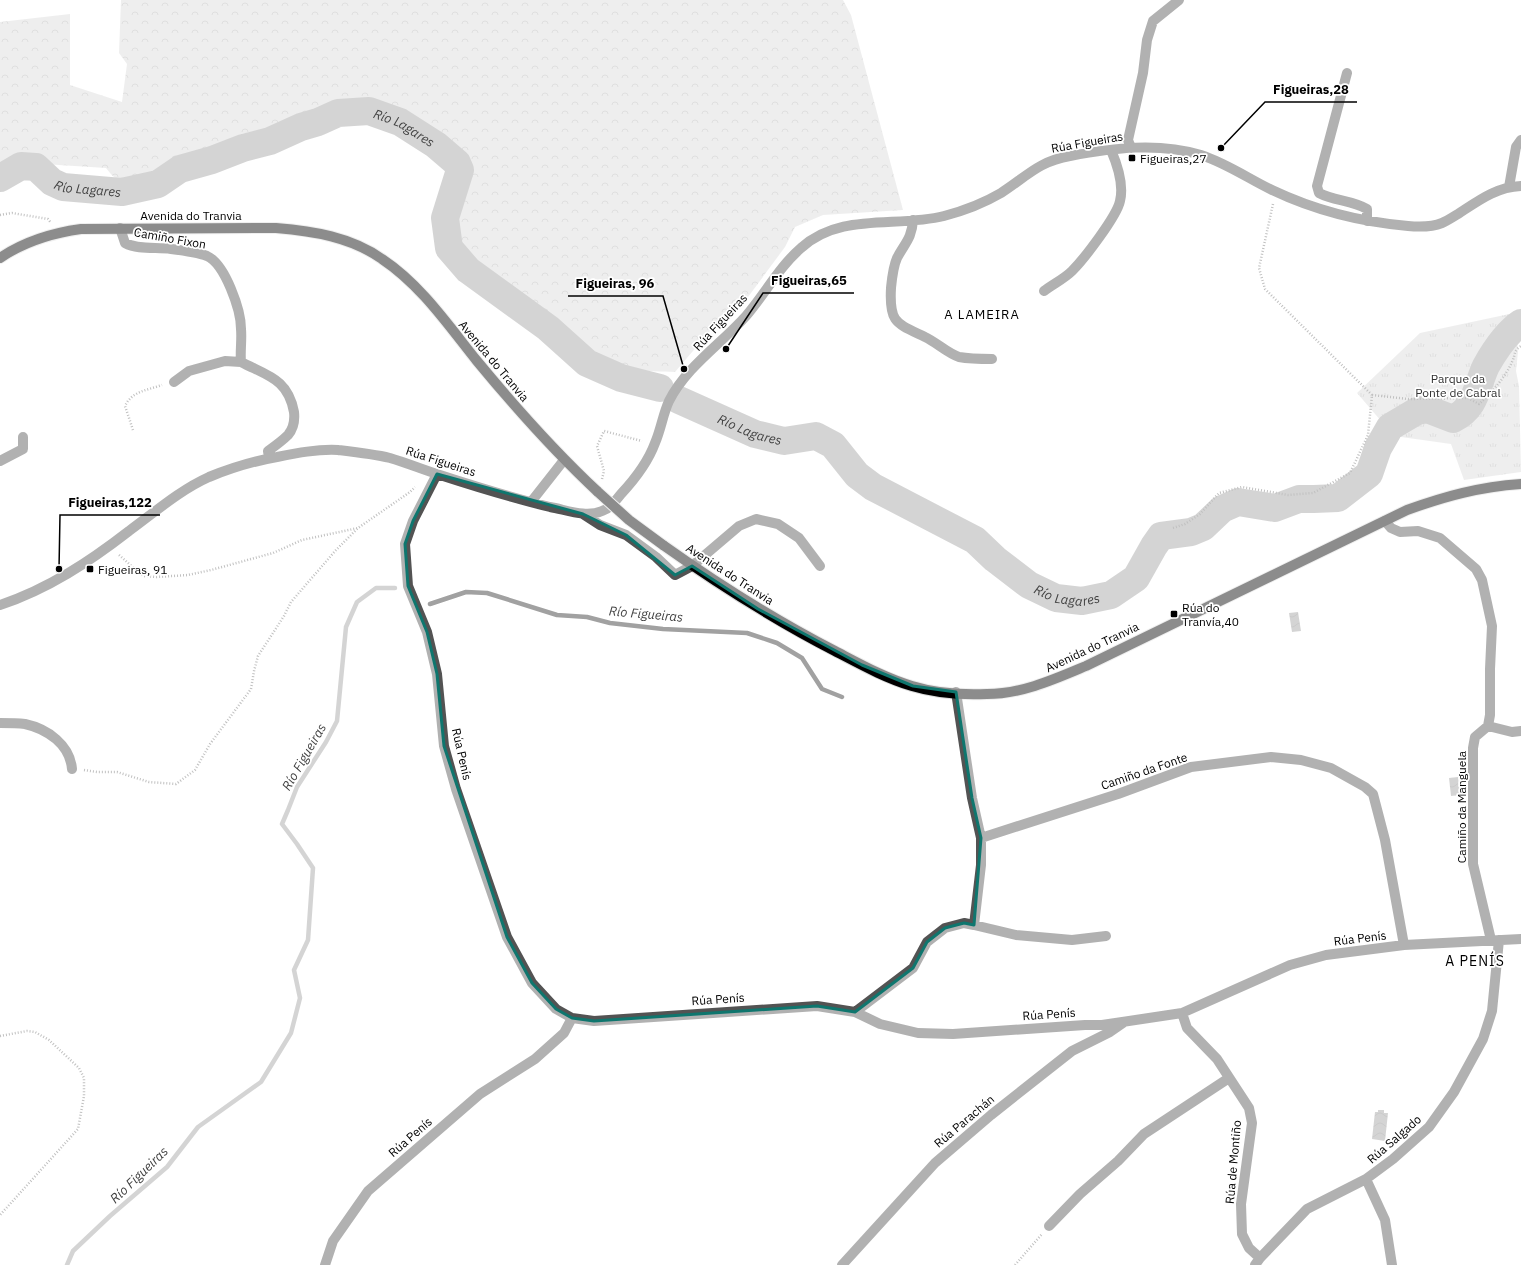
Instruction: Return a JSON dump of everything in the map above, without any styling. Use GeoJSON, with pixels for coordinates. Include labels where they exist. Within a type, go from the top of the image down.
{"type":"FeatureCollection","features":[{"type":"Feature","properties":{"kind":"main road","name":"Avenida do Tranvia"},"geometry":{"type":"LineString","coordinates":[[0,258],[9,251],[34,240],[57,232],[81,228],[290,229],[303,230],[331,236],[360,246],[382,258],[411,281],[520,413],[564,460],[599,488],[629,520],[692,566],[758,609],[808,637],[887,677],[913,686],[936,691],[988,694],[1013,691],[1047,682],[1086,666],[1407,510],[1466,491],[1521,484]]}},
{"type":"Feature","properties":{"kind":"street"},"geometry":{"type":"LineString","coordinates":[[1132,148],[1128,140],[1153,21],[1179,0]]}},
{"type":"Feature","properties":{"kind":"street"},"geometry":{"type":"LineString","coordinates":[[1346,73],[1317,186],[1319,193],[1323,195],[1358,204],[1367,209],[1367,221]]}},
{"type":"Feature","properties":{"kind":"street"},"geometry":{"type":"LineString","coordinates":[[1509,186],[1516,148],[1521,140]]}},
{"type":"Feature","properties":{"kind":"street","name":"Rúa Figueiras"},"geometry":{"type":"LineString","coordinates":[[0,605],[37,591],[67,575],[109,546],[173,498],[207,478],[269,458],[309,451],[336,450],[390,458],[435,478],[582,514],[598,513],[610,507],[634,479],[653,447],[670,399],[684,378],[746,316],[777,275],[802,246],[826,230],[852,224],[942,217],[972,207],[998,194],[1043,164],[1064,157],[1132,148],[1169,148],[1201,155],[1219,162],[1276,192],[1320,209],[1367,221],[1410,226],[1428,226],[1445,222],[1491,193],[1509,186],[1521,186]]}},
{"type":"Feature","properties":{"kind":"street"},"geometry":{"type":"LineString","coordinates":[[1044,290],[1071,272],[1092,248],[1120,201],[1120,186],[1117,165],[1111,150]]}},
{"type":"Feature","properties":{"kind":"street"},"geometry":{"type":"LineString","coordinates":[[913,220],[912,231],[897,259],[892,276],[890,304],[892,316],[900,324],[933,340],[958,356],[972,359],[992,359]]}},
{"type":"Feature","properties":{"kind":"street","name":"Camiño Fixon"},"geometry":{"type":"LineString","coordinates":[[120,228],[125,243],[132,246],[171,249],[207,256],[219,266],[231,291],[239,313],[241,328],[241,362]]}},
{"type":"Feature","properties":{"kind":"street"},"geometry":{"type":"LineString","coordinates":[[174,382],[189,371],[225,361],[241,362],[277,381],[285,388],[292,404],[295,419],[293,427],[288,435],[268,451],[269,458]]}},
{"type":"Feature","properties":{"kind":"street"},"geometry":{"type":"LineString","coordinates":[[0,461],[23,449],[23,436]]}},
{"type":"Feature","properties":{"kind":"street"},"geometry":{"type":"LineString","coordinates":[[530,502],[564,460]]}},
{"type":"Feature","properties":{"kind":"street","name":"Rúa Penís"},"geometry":{"type":"LineString","coordinates":[[435,478],[413,521],[406,544],[408,586],[427,632],[437,674],[444,746],[456,789],[507,937],[532,982],[556,1008],[572,1018],[594,1021],[817,1006],[855,1012],[880,1024],[918,1032],[953,1034],[1085,1024],[1102,1025],[1182,1013],[1290,965],[1326,956],[1404,945],[1521,939]]}},
{"type":"Feature","properties":{"kind":"street"},"geometry":{"type":"LineString","coordinates":[[582,514],[600,525],[626,535],[656,557],[675,575],[692,566],[739,526],[756,519],[778,524],[799,538],[820,566]]}},
{"type":"Feature","properties":{"kind":"street"},"geometry":{"type":"LineString","coordinates":[[1385,521],[1391,528],[1400,532],[1418,531],[1440,538],[1476,569],[1482,580],[1492,626],[1490,715],[1488,726],[1512,732],[1521,731]]}},
{"type":"Feature","properties":{"kind":"street"},"geometry":{"type":"LineString","coordinates":[[956,692],[972,798],[982,838],[981,865],[974,925]]}},
{"type":"Feature","properties":{"kind":"street"},"geometry":{"type":"LineString","coordinates":[[0,723],[25,724],[50,734],[61,743],[72,761],[72,769]]}},
{"type":"Feature","properties":{"kind":"street","name":"Camiño da Manguela"},"geometry":{"type":"LineString","coordinates":[[1488,726],[1475,737],[1473,748],[1473,864],[1495,940]]}},
{"type":"Feature","properties":{"kind":"street","name":"Camiño da Fonte"},"geometry":{"type":"LineString","coordinates":[[982,838],[1118,794],[1191,767],[1271,757],[1301,760],[1331,768],[1365,787],[1373,794],[1385,840],[1404,945]]}},
{"type":"Feature","properties":{"kind":"street"},"geometry":{"type":"LineString","coordinates":[[855,1012],[913,968],[927,942],[945,928],[964,923],[1016,935],[1072,940],[1106,936]]}},
{"type":"Feature","properties":{"kind":"street","name":"Rúa Salgado"},"geometry":{"type":"LineString","coordinates":[[1258,1261],[1307,1208],[1366,1179],[1394,1159],[1429,1127],[1454,1092],[1483,1039],[1492,1010],[1495,940]]}},
{"type":"Feature","properties":{"kind":"street","name":"Rúa de Montiño"},"geometry":{"type":"LineString","coordinates":[[1182,1013],[1188,1028],[1217,1059],[1249,1108],[1252,1123],[1241,1204],[1242,1234],[1258,1261]]}},
{"type":"Feature","properties":{"kind":"street","name":"Rúa Penís"},"geometry":{"type":"LineString","coordinates":[[325,1265],[333,1241],[368,1191],[480,1094],[535,1059],[564,1033],[572,1018]]}},
{"type":"Feature","properties":{"kind":"street","name":"Rúa Parachán"},"geometry":{"type":"LineString","coordinates":[[842,1265],[935,1163],[991,1115],[1072,1051],[1110,1032],[1124,1022]]}},
{"type":"Feature","properties":{"kind":"street"},"geometry":{"type":"LineString","coordinates":[[1049,1226],[1080,1194],[1118,1161],[1144,1134],[1229,1078]]}},
{"type":"Feature","properties":{"kind":"street"},"geometry":{"type":"LineString","coordinates":[[1366,1179],[1385,1220],[1392,1265]]}},
{"type":"Feature","properties":{"kind":"path"},"geometry":{"type":"LineString","coordinates":[[1276,192],[1259,268],[1265,289],[1372,395],[1408,398],[1468,398],[1479,404],[1491,393],[1512,362],[1516,349],[1521,346]]}},
{"type":"Feature","properties":{"kind":"path"},"geometry":{"type":"LineString","coordinates":[[0,215],[12,213],[48,219],[57,232]]}},
{"type":"Feature","properties":{"kind":"path"},"geometry":{"type":"LineString","coordinates":[[133,430],[125,406],[129,398],[134,394],[174,382]]}},
{"type":"Feature","properties":{"kind":"path"},"geometry":{"type":"LineString","coordinates":[[1173,528],[1185,524],[1200,514],[1218,493],[1242,487],[1288,495],[1313,493],[1350,473],[1368,435],[1372,395]]}},
{"type":"Feature","properties":{"kind":"path"},"geometry":{"type":"LineString","coordinates":[[599,488],[604,471],[597,446],[604,431],[642,440],[653,447]]}},
{"type":"Feature","properties":{"kind":"path"},"geometry":{"type":"LineString","coordinates":[[72,769],[97,772],[117,772],[148,782],[176,784],[195,770],[210,744],[251,689],[258,656],[291,602],[336,550],[358,528],[410,492],[420,482],[435,478]]}},
{"type":"Feature","properties":{"kind":"path"},"geometry":{"type":"LineString","coordinates":[[109,546],[143,576],[157,577],[188,575],[273,553],[302,540],[358,528]]}},
{"type":"Feature","properties":{"kind":"path"},"geometry":{"type":"LineString","coordinates":[[0,1036],[26,1031],[35,1032],[49,1040],[79,1068],[84,1078],[84,1096],[78,1130],[0,1215]]}},
{"type":"Feature","properties":{"kind":"path"},"geometry":{"type":"LineString","coordinates":[[1015,1265],[1049,1226]]}},
{"type":"Feature","properties":{"kind":"highlighted area"},"geometry":{"type":"Polygon","coordinates":[[[437,474],[583,514],[626,535],[675,575],[692,566],[758,609],[862,665],[913,686],[956,692],[972,798],[981,838],[974,925],[964,923],[945,928],[927,942],[913,968],[855,1012],[817,1006],[594,1021],[572,1018],[556,1009],[532,983],[507,937],[444,746],[437,674],[427,632],[408,586],[405,544],[413,521],[437,474]]]}},
{"type":"Feature","properties":{"kind":"green space"},"geometry":{"type":"Polygon","coordinates":[[[121,0],[843,0],[851,15],[903,210],[823,215],[795,227],[785,247],[748,297],[734,311],[722,317],[675,372],[634,370],[614,366],[590,355],[565,328],[553,318],[502,284],[471,258],[460,245],[454,232],[453,221],[453,209],[455,202],[470,169],[468,160],[449,150],[409,120],[373,104],[359,101],[345,102],[324,109],[305,121],[291,120],[274,131],[256,131],[241,134],[230,141],[167,164],[156,174],[135,182],[121,180],[113,176],[106,168],[43,164],[29,157],[9,158],[0,164],[0,22],[70,14],[70,85],[122,102],[127,64],[119,53],[121,0]]]}},
{"type":"Feature","properties":{"kind":"green space","name":"Parque da Ponte de Cabral"},"geometry":{"type":"Polygon","coordinates":[[[1514,313],[1518,352],[1516,371],[1519,386],[1521,472],[1464,480],[1451,444],[1394,436],[1357,393],[1420,333],[1514,313]]]}},
{"type":"Feature","properties":{"kind":"water"},"geometry":{"type":"Polygon","coordinates":[[[1298,612],[1301,631],[1292,632],[1289,613],[1298,612]]]}},
{"type":"Feature","properties":{"kind":"water"},"geometry":{"type":"Polygon","coordinates":[[[1458,777],[1460,795],[1451,796],[1449,778],[1458,777]]]}},
{"type":"Feature","properties":{"kind":"water"},"geometry":{"type":"Polygon","coordinates":[[[1378,1110],[1384,1110],[1384,1113],[1388,1113],[1385,1141],[1372,1139],[1375,1112],[1378,1112],[1378,1110]]]}},
{"type":"Feature","properties":{"kind":"waterway","name":"Río Lagares"},"geometry":{"type":"LineString","coordinates":[[0,178],[21,166],[36,167],[52,182],[63,187],[122,192],[158,184],[180,169],[212,160],[243,148],[270,141],[338,113],[369,111],[400,122],[436,145],[457,163],[460,170],[445,218],[449,248],[468,270],[548,328],[587,363],[621,378],[660,388]]}},
{"type":"Feature","properties":{"kind":"waterway","name":"Río Lagares"},"geometry":{"type":"LineString","coordinates":[[679,400],[755,434],[784,441],[816,436],[833,445],[857,475],[873,487],[975,540],[995,559],[1029,585],[1056,598],[1082,601],[1111,595],[1136,578],[1161,536],[1191,532],[1203,527],[1222,509],[1238,502],[1275,508],[1299,499],[1338,498],[1369,474],[1378,448],[1390,427],[1417,411],[1427,409],[1453,419],[1467,409],[1475,396],[1486,366],[1493,354],[1501,342],[1521,323]]}},
{"type":"Feature","properties":{"kind":"waterway","name":"Río Figueiras"},"geometry":{"type":"LineString","coordinates":[[67,1265],[73,1251],[110,1216],[167,1167],[198,1127],[261,1082],[291,1033],[300,998],[294,970],[308,940],[313,868],[282,824],[297,787],[326,742],[337,721],[346,627],[357,602],[376,588],[395,588]]}},
{"type":"Feature","properties":{"kind":"waterway","name":"Río Figueiras"},"geometry":{"type":"LineString","coordinates":[[430,604],[466,592],[487,593],[557,615],[587,617],[610,623],[663,629],[747,633],[777,643],[802,658],[822,689],[842,697]]}},
{"type":"Feature","properties":{"kind":"place","name":"Figueiras,28"},"geometry":{"type":"Point","coordinates":[1221,148]}},
{"type":"Feature","properties":{"kind":"place","name":"Figueiras,27"},"geometry":{"type":"Point","coordinates":[1132,158]}},
{"type":"Feature","properties":{"kind":"place","name":"Figueiras,65"},"geometry":{"type":"Point","coordinates":[726,349]}},
{"type":"Feature","properties":{"kind":"place","name":"Figueiras, 96"},"geometry":{"type":"Point","coordinates":[684,369]}},
{"type":"Feature","properties":{"kind":"place","name":"Figueiras,122"},"geometry":{"type":"Point","coordinates":[59,569]}},
{"type":"Feature","properties":{"kind":"place","name":"Figueiras, 91"},"geometry":{"type":"Point","coordinates":[90,569]}},
{"type":"Feature","properties":{"kind":"place","name":"Rúa do Tranvía,40"},"geometry":{"type":"Point","coordinates":[1174,614]}},
{"type":"Feature","properties":{"kind":"district","name":"A LAMEIRA"},"geometry":{"type":"Point","coordinates":[982,314]}},
{"type":"Feature","properties":{"kind":"district","name":"A PENÍS"},"geometry":{"type":"Point","coordinates":[1475,961]}}]}
